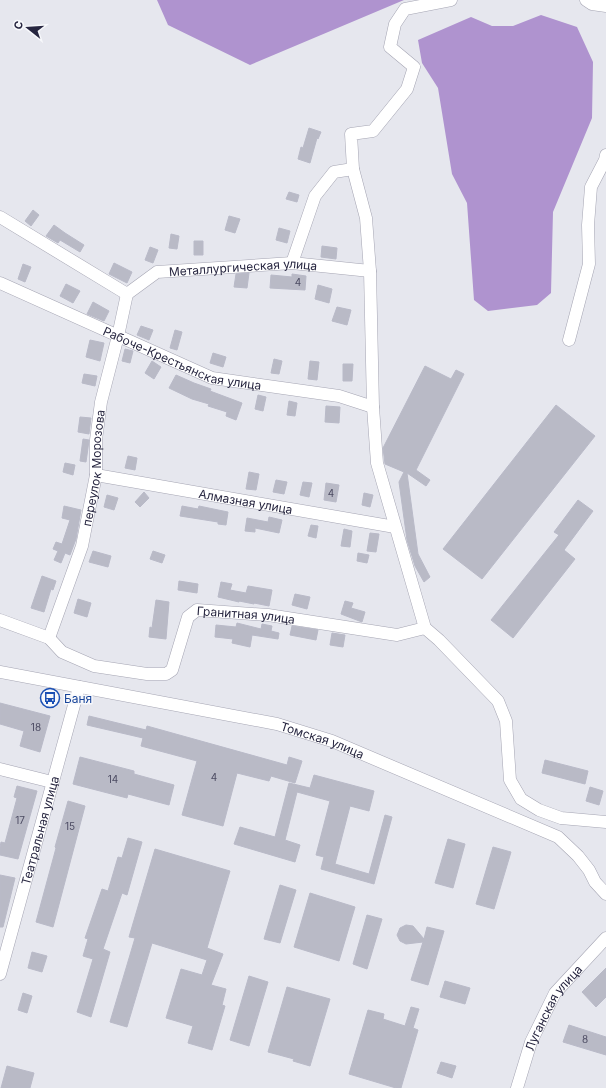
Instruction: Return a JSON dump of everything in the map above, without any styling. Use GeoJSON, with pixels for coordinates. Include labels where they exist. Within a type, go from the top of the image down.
{"type":"FeatureCollection","features":[{"type":"Feature","properties":{"kind":"street"},"geometry":{"type":"LineString","coordinates":[[451,0],[405,10],[395,24],[390,47],[414,67],[407,89],[373,131],[351,134],[353,169],[366,218],[370,271],[373,407],[377,463],[425,628],[439,640],[498,701],[506,721],[510,780],[521,799],[539,810],[561,818],[606,822]]}},
{"type":"Feature","properties":{"kind":"street"},"geometry":{"type":"LineString","coordinates":[[586,0],[592,4],[606,6]]}},
{"type":"Feature","properties":{"kind":"street"},"geometry":{"type":"LineString","coordinates":[[569,340],[589,264],[588,225],[591,187],[605,160],[606,155]]}},
{"type":"Feature","properties":{"kind":"street"},"geometry":{"type":"LineString","coordinates":[[292,262],[315,196],[334,172],[353,169]]}},
{"type":"Feature","properties":{"kind":"street"},"geometry":{"type":"LineString","coordinates":[[0,217],[127,294]]}},
{"type":"Feature","properties":{"kind":"street","name":"Металлургическая улица"},"geometry":{"type":"LineString","coordinates":[[127,294],[157,272],[292,262],[370,271]]}},
{"type":"Feature","properties":{"kind":"street","name":"Рабоче-Крестьянская улица"},"geometry":{"type":"LineString","coordinates":[[0,283],[212,378],[339,396],[373,407]]}},
{"type":"Feature","properties":{"kind":"street","name":"переулок Морозова"},"geometry":{"type":"LineString","coordinates":[[50,638],[82,546],[96,475],[96,440],[101,402],[127,294]]}},
{"type":"Feature","properties":{"kind":"street","name":"Алмазная улица"},"geometry":{"type":"LineString","coordinates":[[96,475],[395,527]]}},
{"type":"Feature","properties":{"kind":"street","name":"Гранитная улица"},"geometry":{"type":"LineString","coordinates":[[0,620],[50,638],[62,652],[94,666],[147,674],[166,674],[172,670],[188,617],[197,610],[268,615],[397,635],[425,628]]}},
{"type":"Feature","properties":{"kind":"street","name":"Томская улица"},"geometry":{"type":"LineString","coordinates":[[0,672],[277,724],[332,741],[558,837],[578,856],[589,870],[595,882],[606,894]]}},
{"type":"Feature","properties":{"kind":"street","name":"Театральная улица"},"geometry":{"type":"LineString","coordinates":[[0,974],[4,947],[79,687]]}},
{"type":"Feature","properties":{"kind":"street"},"geometry":{"type":"LineString","coordinates":[[0,769],[52,782]]}},
{"type":"Feature","properties":{"kind":"street","name":"Луганская улица"},"geometry":{"type":"LineString","coordinates":[[517,1088],[531,1042],[556,993],[606,938]]}},
{"type":"Feature","properties":{"kind":"shaded area"},"geometry":{"type":"Polygon","coordinates":[[[157,0],[404,0],[250,65],[168,25],[157,0]]]}},
{"type":"Feature","properties":{"kind":"shaded area"},"geometry":{"type":"Polygon","coordinates":[[[541,15],[577,27],[593,62],[592,118],[553,212],[551,293],[537,305],[488,311],[474,300],[467,203],[452,174],[438,88],[422,63],[418,40],[471,17],[492,26],[513,26],[541,15]]]}},
{"type":"Feature","properties":{"kind":"building"},"geometry":{"type":"Polygon","coordinates":[[[309,128],[321,132],[318,139],[317,138],[310,163],[298,159],[309,128]]]}},
{"type":"Feature","properties":{"kind":"building"},"geometry":{"type":"Polygon","coordinates":[[[289,192],[299,195],[297,202],[286,199],[289,192]]]}},
{"type":"Feature","properties":{"kind":"building"},"geometry":{"type":"Polygon","coordinates":[[[33,210],[39,215],[31,226],[25,221],[33,210]]]}},
{"type":"Feature","properties":{"kind":"building"},"geometry":{"type":"Polygon","coordinates":[[[229,216],[240,219],[235,233],[225,230],[229,216]]]}},
{"type":"Feature","properties":{"kind":"building"},"geometry":{"type":"Polygon","coordinates":[[[54,225],[84,245],[80,252],[60,240],[58,243],[46,236],[54,225]]]}},
{"type":"Feature","properties":{"kind":"building"},"geometry":{"type":"Polygon","coordinates":[[[279,228],[290,231],[287,243],[276,240],[279,228]]]}},
{"type":"Feature","properties":{"kind":"building"},"geometry":{"type":"Polygon","coordinates":[[[171,234],[179,236],[177,249],[169,248],[171,234]]]}},
{"type":"Feature","properties":{"kind":"building"},"geometry":{"type":"Polygon","coordinates":[[[194,241],[203,241],[203,255],[194,255],[194,241]]]}},
{"type":"Feature","properties":{"kind":"building"},"geometry":{"type":"Polygon","coordinates":[[[322,246],[337,248],[336,259],[321,257],[322,246]]]}},
{"type":"Feature","properties":{"kind":"building"},"geometry":{"type":"Polygon","coordinates":[[[150,247],[158,250],[153,263],[145,260],[150,247]]]}},
{"type":"Feature","properties":{"kind":"building"},"geometry":{"type":"Polygon","coordinates":[[[114,263],[132,272],[127,283],[109,274],[114,263]]]}},
{"type":"Feature","properties":{"kind":"building"},"geometry":{"type":"Polygon","coordinates":[[[23,264],[31,267],[25,282],[18,279],[23,264]]]}},
{"type":"Feature","properties":{"kind":"building"},"geometry":{"type":"Polygon","coordinates":[[[249,273],[247,288],[234,287],[236,274],[249,273]]]}},
{"type":"Feature","properties":{"kind":"building"},"geometry":{"type":"Polygon","coordinates":[[[292,274],[306,276],[305,290],[270,288],[271,275],[292,277],[292,274]]]}},
{"type":"Feature","properties":{"kind":"building"},"geometry":{"type":"Polygon","coordinates":[[[66,284],[80,291],[73,303],[60,296],[66,284]]]}},
{"type":"Feature","properties":{"kind":"building"},"geometry":{"type":"Polygon","coordinates":[[[318,285],[332,289],[329,303],[315,299],[318,285]]]}},
{"type":"Feature","properties":{"kind":"building"},"geometry":{"type":"Polygon","coordinates":[[[93,302],[109,311],[104,321],[87,314],[93,302]]]}},
{"type":"Feature","properties":{"kind":"building"},"geometry":{"type":"Polygon","coordinates":[[[337,307],[351,310],[347,325],[332,321],[337,307]]]}},
{"type":"Feature","properties":{"kind":"building"},"geometry":{"type":"Polygon","coordinates":[[[141,326],[153,330],[149,340],[137,335],[141,326]]]}},
{"type":"Feature","properties":{"kind":"building"},"geometry":{"type":"Polygon","coordinates":[[[175,330],[182,332],[177,350],[170,348],[175,330]]]}},
{"type":"Feature","properties":{"kind":"building"},"geometry":{"type":"Polygon","coordinates":[[[90,340],[104,343],[100,361],[86,357],[90,340]]]}},
{"type":"Feature","properties":{"kind":"building"},"geometry":{"type":"Polygon","coordinates":[[[125,349],[133,351],[130,363],[122,361],[125,349]]]}},
{"type":"Feature","properties":{"kind":"building"},"geometry":{"type":"Polygon","coordinates":[[[213,353],[226,357],[223,367],[210,363],[213,353]]]}},
{"type":"Feature","properties":{"kind":"building"},"geometry":{"type":"Polygon","coordinates":[[[274,359],[282,361],[279,374],[271,373],[274,359]]]}},
{"type":"Feature","properties":{"kind":"building"},"geometry":{"type":"Polygon","coordinates":[[[152,361],[161,367],[154,379],[145,373],[152,361]]]}},
{"type":"Feature","properties":{"kind":"building"},"geometry":{"type":"Polygon","coordinates":[[[310,361],[319,362],[317,380],[308,379],[310,361]]]}},
{"type":"Feature","properties":{"kind":"building"},"geometry":{"type":"Polygon","coordinates":[[[343,364],[353,364],[352,381],[343,381],[343,364]]]}},
{"type":"Feature","properties":{"kind":"building"},"geometry":{"type":"Polygon","coordinates":[[[425,366],[451,379],[456,370],[464,374],[416,470],[430,480],[426,486],[407,473],[418,554],[430,577],[424,582],[415,566],[407,540],[399,482],[404,472],[385,464],[383,448],[425,366]]]}},
{"type":"Feature","properties":{"kind":"building"},"geometry":{"type":"Polygon","coordinates":[[[84,374],[97,376],[95,386],[82,383],[84,374]]]}},
{"type":"Feature","properties":{"kind":"building"},"geometry":{"type":"Polygon","coordinates":[[[176,375],[211,389],[210,391],[242,403],[236,420],[226,416],[227,412],[208,406],[209,404],[192,399],[169,388],[176,375]]]}},
{"type":"Feature","properties":{"kind":"building"},"geometry":{"type":"Polygon","coordinates":[[[258,395],[266,397],[263,411],[255,409],[258,395]]]}},
{"type":"Feature","properties":{"kind":"building"},"geometry":{"type":"Polygon","coordinates":[[[289,401],[297,403],[295,416],[287,415],[289,401]]]}},
{"type":"Feature","properties":{"kind":"building"},"geometry":{"type":"Polygon","coordinates":[[[556,405],[595,436],[482,579],[443,549],[556,405]]]}},
{"type":"Feature","properties":{"kind":"building"},"geometry":{"type":"Polygon","coordinates":[[[326,406],[340,407],[339,423],[325,422],[326,406]]]}},
{"type":"Feature","properties":{"kind":"building"},"geometry":{"type":"Polygon","coordinates":[[[80,417],[91,418],[89,434],[78,432],[80,417]]]}},
{"type":"Feature","properties":{"kind":"building"},"geometry":{"type":"Polygon","coordinates":[[[83,439],[89,440],[86,462],[80,461],[83,439]]]}},
{"type":"Feature","properties":{"kind":"building"},"geometry":{"type":"Polygon","coordinates":[[[128,456],[137,458],[135,470],[125,468],[128,456]]]}},
{"type":"Feature","properties":{"kind":"building"},"geometry":{"type":"Polygon","coordinates":[[[65,463],[75,465],[73,475],[63,472],[65,463]]]}},
{"type":"Feature","properties":{"kind":"building"},"geometry":{"type":"Polygon","coordinates":[[[249,472],[259,474],[256,490],[246,489],[249,472]]]}},
{"type":"Feature","properties":{"kind":"building"},"geometry":{"type":"Polygon","coordinates":[[[276,480],[287,482],[284,494],[273,492],[276,480]]]}},
{"type":"Feature","properties":{"kind":"building"},"geometry":{"type":"Polygon","coordinates":[[[303,482],[312,483],[309,497],[300,495],[303,482]]]}},
{"type":"Feature","properties":{"kind":"building"},"geometry":{"type":"Polygon","coordinates":[[[326,483],[339,485],[336,502],[324,500],[326,483]]]}},
{"type":"Feature","properties":{"kind":"building"},"geometry":{"type":"Polygon","coordinates":[[[144,492],[149,498],[140,507],[135,502],[144,492]]]}},
{"type":"Feature","properties":{"kind":"building"},"geometry":{"type":"Polygon","coordinates":[[[364,493],[373,495],[370,507],[362,505],[364,493]]]}},
{"type":"Feature","properties":{"kind":"building"},"geometry":{"type":"Polygon","coordinates":[[[107,495],[118,498],[114,510],[104,507],[107,495]]]}},
{"type":"Feature","properties":{"kind":"building"},"geometry":{"type":"Polygon","coordinates":[[[578,500],[593,511],[564,550],[575,559],[513,638],[491,620],[559,535],[554,532],[578,500]]]}},
{"type":"Feature","properties":{"kind":"building"},"geometry":{"type":"Polygon","coordinates":[[[64,506],[81,510],[76,539],[70,555],[65,553],[61,563],[54,560],[58,551],[53,549],[56,542],[62,544],[70,520],[62,518],[64,506]]]}},
{"type":"Feature","properties":{"kind":"building"},"geometry":{"type":"Polygon","coordinates":[[[182,506],[198,509],[199,506],[228,512],[226,525],[218,524],[218,522],[180,516],[182,506]]]}},
{"type":"Feature","properties":{"kind":"building"},"geometry":{"type":"Polygon","coordinates":[[[269,517],[282,520],[279,533],[255,528],[255,532],[245,531],[247,518],[268,522],[269,517]]]}},
{"type":"Feature","properties":{"kind":"building"},"geometry":{"type":"Polygon","coordinates":[[[311,525],[318,526],[316,538],[308,536],[311,525]]]}},
{"type":"Feature","properties":{"kind":"building"},"geometry":{"type":"Polygon","coordinates":[[[344,529],[352,531],[350,547],[341,546],[344,529]]]}},
{"type":"Feature","properties":{"kind":"building"},"geometry":{"type":"Polygon","coordinates":[[[370,533],[379,534],[376,552],[367,551],[370,533]]]}},
{"type":"Feature","properties":{"kind":"building"},"geometry":{"type":"Polygon","coordinates":[[[93,551],[111,556],[108,567],[89,562],[93,551]]]}},
{"type":"Feature","properties":{"kind":"building"},"geometry":{"type":"Polygon","coordinates":[[[153,551],[165,555],[162,563],[150,559],[153,551]]]}},
{"type":"Feature","properties":{"kind":"building"},"geometry":{"type":"Polygon","coordinates":[[[358,553],[369,555],[367,563],[357,561],[358,553]]]}},
{"type":"Feature","properties":{"kind":"building"},"geometry":{"type":"Polygon","coordinates":[[[42,576],[56,581],[53,590],[51,589],[44,612],[31,608],[42,576]]]}},
{"type":"Feature","properties":{"kind":"building"},"geometry":{"type":"Polygon","coordinates":[[[179,581],[198,584],[197,593],[178,590],[179,581]]]}},
{"type":"Feature","properties":{"kind":"building"},"geometry":{"type":"Polygon","coordinates":[[[221,582],[232,584],[230,590],[246,593],[248,586],[272,590],[269,606],[239,602],[218,597],[221,582]]]}},
{"type":"Feature","properties":{"kind":"building"},"geometry":{"type":"Polygon","coordinates":[[[295,594],[310,597],[307,609],[292,605],[295,594]]]}},
{"type":"Feature","properties":{"kind":"building"},"geometry":{"type":"Polygon","coordinates":[[[78,599],[91,603],[87,617],[74,613],[78,599]]]}},
{"type":"Feature","properties":{"kind":"building"},"geometry":{"type":"Polygon","coordinates":[[[156,600],[169,602],[166,639],[149,637],[150,627],[152,628],[156,600]]]}},
{"type":"Feature","properties":{"kind":"building"},"geometry":{"type":"Polygon","coordinates":[[[345,601],[353,603],[351,608],[365,612],[362,622],[341,614],[345,601]]]}},
{"type":"Feature","properties":{"kind":"building"},"geometry":{"type":"Polygon","coordinates":[[[237,623],[261,629],[262,624],[272,626],[271,631],[279,633],[278,639],[252,635],[250,647],[232,643],[233,639],[215,637],[216,625],[236,627],[237,623]]]}},
{"type":"Feature","properties":{"kind":"building"},"geometry":{"type":"Polygon","coordinates":[[[292,626],[318,630],[316,640],[290,635],[292,626]]]}},
{"type":"Feature","properties":{"kind":"building"},"geometry":{"type":"Polygon","coordinates":[[[332,633],[345,635],[343,647],[330,645],[332,633]]]}},
{"type":"Feature","properties":{"kind":"building"},"geometry":{"type":"Polygon","coordinates":[[[0,703],[50,716],[40,752],[20,746],[24,731],[0,724],[0,703]]]}},
{"type":"Feature","properties":{"kind":"building"},"geometry":{"type":"Polygon","coordinates":[[[89,716],[146,730],[147,726],[287,765],[289,757],[302,761],[295,783],[271,776],[269,781],[237,773],[223,826],[182,815],[197,761],[141,746],[143,738],[87,725],[89,716]]]}},
{"type":"Feature","properties":{"kind":"building"},"geometry":{"type":"Polygon","coordinates":[[[80,757],[134,771],[134,774],[174,785],[169,805],[128,794],[127,798],[73,784],[80,757]]]}},
{"type":"Feature","properties":{"kind":"building"},"geometry":{"type":"Polygon","coordinates":[[[545,760],[588,771],[585,784],[542,773],[545,760]]]}},
{"type":"Feature","properties":{"kind":"building"},"geometry":{"type":"Polygon","coordinates":[[[314,775],[374,791],[369,811],[350,806],[335,864],[369,874],[385,815],[392,817],[374,884],[321,869],[324,857],[316,855],[330,801],[297,792],[285,840],[300,845],[295,862],[234,844],[240,827],[275,837],[289,783],[310,788],[314,775]]]}},
{"type":"Feature","properties":{"kind":"building"},"geometry":{"type":"Polygon","coordinates":[[[17,786],[37,791],[18,859],[0,855],[1,842],[5,843],[17,798],[14,797],[17,786]]]}},
{"type":"Feature","properties":{"kind":"building"},"geometry":{"type":"Polygon","coordinates":[[[590,787],[603,791],[599,805],[586,801],[590,787]]]}},
{"type":"Feature","properties":{"kind":"building"},"geometry":{"type":"Polygon","coordinates":[[[68,801],[85,806],[53,927],[36,922],[68,801]]]}},
{"type":"Feature","properties":{"kind":"building"},"geometry":{"type":"Polygon","coordinates":[[[128,838],[142,842],[127,895],[122,893],[103,949],[110,952],[91,1017],[77,1012],[93,959],[83,956],[88,939],[85,938],[102,889],[108,891],[118,857],[122,858],[128,838]]]}},
{"type":"Feature","properties":{"kind":"building"},"geometry":{"type":"Polygon","coordinates":[[[448,839],[465,844],[453,888],[435,883],[448,839]]]}},
{"type":"Feature","properties":{"kind":"building"},"geometry":{"type":"Polygon","coordinates":[[[493,847],[511,852],[494,909],[476,904],[493,847]]]}},
{"type":"Feature","properties":{"kind":"building"},"geometry":{"type":"Polygon","coordinates":[[[155,849],[230,871],[207,948],[223,954],[211,985],[226,989],[222,1005],[225,1006],[212,1050],[188,1043],[193,1026],[166,1018],[181,969],[202,975],[207,960],[152,943],[127,1027],[110,1022],[135,938],[129,937],[155,849]]]}},
{"type":"Feature","properties":{"kind":"building"},"geometry":{"type":"Polygon","coordinates":[[[0,875],[15,878],[3,927],[0,927],[0,875]]]}},
{"type":"Feature","properties":{"kind":"building"},"geometry":{"type":"Polygon","coordinates":[[[280,885],[296,890],[280,943],[264,939],[280,885]]]}},
{"type":"Feature","properties":{"kind":"building"},"geometry":{"type":"Polygon","coordinates":[[[310,893],[355,907],[339,961],[294,947],[310,893]]]}},
{"type":"Feature","properties":{"kind":"building"},"geometry":{"type":"Polygon","coordinates":[[[367,915],[382,919],[367,969],[353,964],[367,915]]]}},
{"type":"Feature","properties":{"kind":"building"},"geometry":{"type":"Polygon","coordinates":[[[406,925],[413,926],[424,939],[427,927],[444,931],[428,985],[411,980],[423,942],[406,944],[400,941],[397,935],[400,928],[406,925]]]}},
{"type":"Feature","properties":{"kind":"building"},"geometry":{"type":"Polygon","coordinates":[[[32,952],[47,956],[42,972],[28,968],[32,952]]]}},
{"type":"Feature","properties":{"kind":"building"},"geometry":{"type":"Polygon","coordinates":[[[606,968],[606,997],[596,1007],[582,992],[606,968]]]}},
{"type":"Feature","properties":{"kind":"building"},"geometry":{"type":"Polygon","coordinates":[[[249,976],[268,982],[249,1046],[230,1040],[249,976]]]}},
{"type":"Feature","properties":{"kind":"building"},"geometry":{"type":"Polygon","coordinates":[[[445,981],[470,988],[465,1004],[440,997],[445,981]]]}},
{"type":"Feature","properties":{"kind":"building"},"geometry":{"type":"Polygon","coordinates":[[[287,987],[330,999],[310,1066],[293,1061],[294,1059],[268,1052],[287,987]]]}},
{"type":"Feature","properties":{"kind":"building"},"geometry":{"type":"Polygon","coordinates":[[[23,993],[32,996],[27,1013],[18,1010],[23,993]]]}},
{"type":"Feature","properties":{"kind":"building"},"geometry":{"type":"Polygon","coordinates":[[[411,1007],[419,1009],[413,1028],[418,1030],[401,1088],[396,1088],[349,1074],[368,1010],[384,1014],[383,1019],[405,1026],[411,1007]]]}},
{"type":"Feature","properties":{"kind":"building"},"geometry":{"type":"Polygon","coordinates":[[[569,1025],[606,1037],[606,1055],[563,1042],[569,1025]]]}},
{"type":"Feature","properties":{"kind":"building"},"geometry":{"type":"Polygon","coordinates":[[[441,1062],[456,1066],[452,1078],[437,1073],[441,1062]]]}},
{"type":"Feature","properties":{"kind":"building"},"geometry":{"type":"Polygon","coordinates":[[[7,1066],[34,1073],[30,1088],[1,1088],[7,1066]]]}},
{"type":"Feature","properties":{"kind":"place","name":"Баня"},"geometry":{"type":"Point","coordinates":[50,698]}}]}
